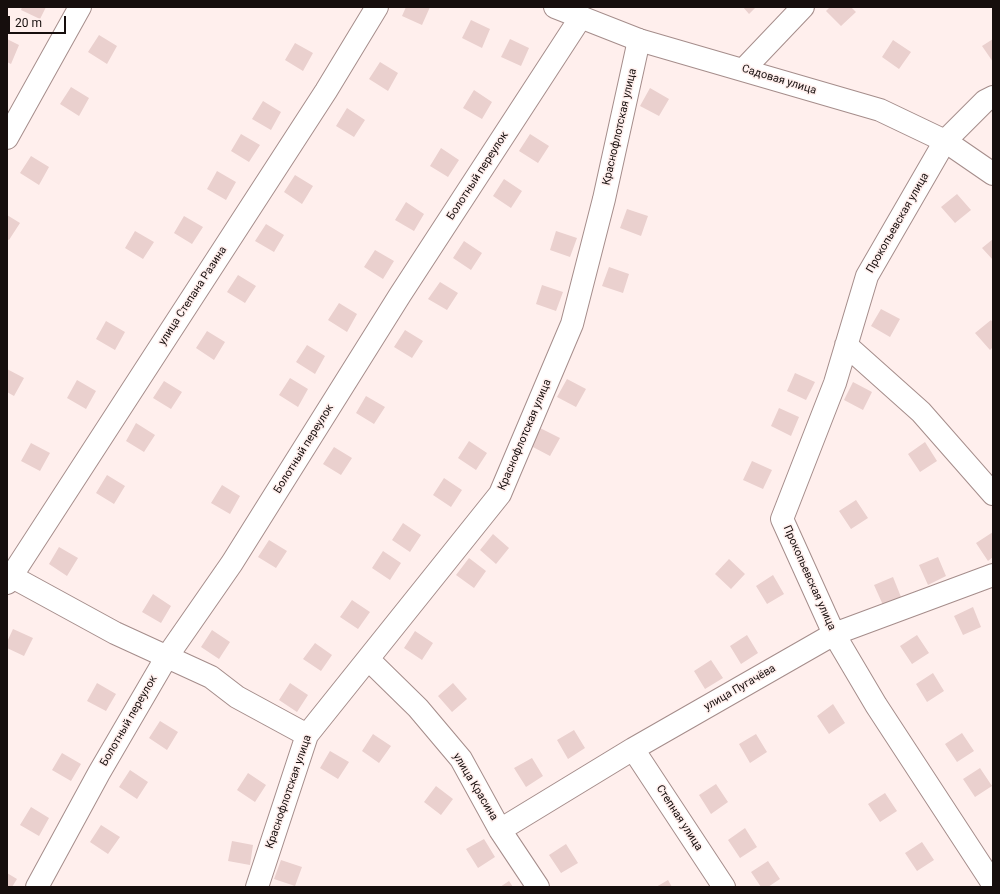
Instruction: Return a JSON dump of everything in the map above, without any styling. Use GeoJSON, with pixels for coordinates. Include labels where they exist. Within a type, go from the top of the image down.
{"type":"FeatureCollection","features":[{"type":"Feature","properties":{"kind":"street"},"geometry":{"type":"LineString","coordinates":[[7,138],[80,7]]}},
{"type":"Feature","properties":{"kind":"street","name":"улица Степана Разина"},"geometry":{"type":"LineString","coordinates":[[8,577],[322,97],[377,7]]}},
{"type":"Feature","properties":{"kind":"street","name":"Садовая улица"},"geometry":{"type":"LineString","coordinates":[[555,7],[639,40],[744,69],[880,110],[945,141],[993,174]]}},
{"type":"Feature","properties":{"kind":"street"},"geometry":{"type":"LineString","coordinates":[[744,69],[803,7]]}},
{"type":"Feature","properties":{"kind":"street","name":"Болотный переулок"},"geometry":{"type":"LineString","coordinates":[[37,887],[99,773],[166,658],[232,563],[400,295],[581,17]]}},
{"type":"Feature","properties":{"kind":"street","name":"Краснофлотская улица"},"geometry":{"type":"LineString","coordinates":[[257,887],[306,735],[369,660],[500,494],[572,324],[604,199],[639,40]]}},
{"type":"Feature","properties":{"kind":"street","name":"Прокопьевская улица"},"geometry":{"type":"LineString","coordinates":[[993,97],[985,101],[945,141],[867,276],[835,383],[782,519],[834,634],[876,705],[993,884]]}},
{"type":"Feature","properties":{"kind":"street"},"geometry":{"type":"LineString","coordinates":[[846,345],[920,412],[993,494]]}},
{"type":"Feature","properties":{"kind":"street","name":"улица Пугачёва"},"geometry":{"type":"LineString","coordinates":[[500,830],[633,749],[834,634],[993,575]]}},
{"type":"Feature","properties":{"kind":"street"},"geometry":{"type":"LineString","coordinates":[[8,577],[115,633],[166,658],[211,677],[237,697],[306,735]]}},
{"type":"Feature","properties":{"kind":"street","name":"улица Красина"},"geometry":{"type":"LineString","coordinates":[[369,660],[418,708],[461,759],[500,830],[538,887]]}},
{"type":"Feature","properties":{"kind":"street","name":"Степная улица"},"geometry":{"type":"LineString","coordinates":[[633,749],[724,887]]}},
{"type":"Feature","properties":{"kind":"building"},"geometry":{"type":"Polygon","coordinates":[[[22,7],[46,7],[40,19],[21,10],[22,7]]]}},
{"type":"Feature","properties":{"kind":"building"},"geometry":{"type":"Polygon","coordinates":[[[406,7],[430,7],[422,25],[402,16],[406,7]]]}},
{"type":"Feature","properties":{"kind":"building"},"geometry":{"type":"Polygon","coordinates":[[[743,7],[756,7],[749,14],[743,7]]]}},
{"type":"Feature","properties":{"kind":"building"},"geometry":{"type":"Polygon","coordinates":[[[830,7],[851,7],[856,12],[841,26],[826,11],[830,7]]]}},
{"type":"Feature","properties":{"kind":"building"},"geometry":{"type":"Polygon","coordinates":[[[471,20],[490,29],[482,48],[462,38],[471,20]]]}},
{"type":"Feature","properties":{"kind":"building"},"geometry":{"type":"Polygon","coordinates":[[[99,35],[117,46],[107,64],[88,52],[99,35]]]}},
{"type":"Feature","properties":{"kind":"building"},"geometry":{"type":"Polygon","coordinates":[[[7,39],[19,45],[11,64],[7,62],[7,39]]]}},
{"type":"Feature","properties":{"kind":"building"},"geometry":{"type":"Polygon","coordinates":[[[510,39],[529,48],[521,66],[501,57],[510,39]]]}},
{"type":"Feature","properties":{"kind":"building"},"geometry":{"type":"Polygon","coordinates":[[[993,39],[993,62],[982,46],[993,39]]]}},
{"type":"Feature","properties":{"kind":"building"},"geometry":{"type":"Polygon","coordinates":[[[893,40],[911,52],[899,69],[882,57],[893,40]]]}},
{"type":"Feature","properties":{"kind":"building"},"geometry":{"type":"Polygon","coordinates":[[[295,43],[313,53],[303,71],[285,60],[295,43]]]}},
{"type":"Feature","properties":{"kind":"building"},"geometry":{"type":"Polygon","coordinates":[[[380,62],[398,73],[388,91],[369,79],[380,62]]]}},
{"type":"Feature","properties":{"kind":"building"},"geometry":{"type":"Polygon","coordinates":[[[71,87],[89,98],[79,116],[60,104],[71,87]]]}},
{"type":"Feature","properties":{"kind":"building"},"geometry":{"type":"Polygon","coordinates":[[[650,88],[669,99],[659,116],[640,106],[650,88]]]}},
{"type":"Feature","properties":{"kind":"building"},"geometry":{"type":"Polygon","coordinates":[[[474,90],[492,102],[482,119],[463,108],[474,90]]]}},
{"type":"Feature","properties":{"kind":"building"},"geometry":{"type":"Polygon","coordinates":[[[263,101],[281,112],[271,130],[252,119],[263,101]]]}},
{"type":"Feature","properties":{"kind":"building"},"geometry":{"type":"Polygon","coordinates":[[[347,108],[365,120],[354,137],[336,126],[347,108]]]}},
{"type":"Feature","properties":{"kind":"building"},"geometry":{"type":"Polygon","coordinates":[[[241,134],[260,145],[249,162],[231,151],[241,134]]]}},
{"type":"Feature","properties":{"kind":"building"},"geometry":{"type":"Polygon","coordinates":[[[530,134],[549,146],[538,163],[519,151],[530,134]]]}},
{"type":"Feature","properties":{"kind":"building"},"geometry":{"type":"Polygon","coordinates":[[[441,148],[459,160],[448,177],[430,166],[441,148]]]}},
{"type":"Feature","properties":{"kind":"building"},"geometry":{"type":"Polygon","coordinates":[[[31,156],[49,167],[39,185],[20,173],[31,156]]]}},
{"type":"Feature","properties":{"kind":"building"},"geometry":{"type":"Polygon","coordinates":[[[217,171],[236,182],[226,200],[207,189],[217,171]]]}},
{"type":"Feature","properties":{"kind":"building"},"geometry":{"type":"Polygon","coordinates":[[[295,175],[313,186],[302,204],[284,192],[295,175]]]}},
{"type":"Feature","properties":{"kind":"building"},"geometry":{"type":"Polygon","coordinates":[[[504,179],[522,191],[511,208],[493,196],[504,179]]]}},
{"type":"Feature","properties":{"kind":"building"},"geometry":{"type":"Polygon","coordinates":[[[957,194],[971,210],[955,223],[941,207],[957,194]]]}},
{"type":"Feature","properties":{"kind":"building"},"geometry":{"type":"Polygon","coordinates":[[[406,202],[424,214],[414,231],[395,220],[406,202]]]}},
{"type":"Feature","properties":{"kind":"building"},"geometry":{"type":"Polygon","coordinates":[[[627,209],[648,216],[641,236],[620,228],[627,209]]]}},
{"type":"Feature","properties":{"kind":"building"},"geometry":{"type":"Polygon","coordinates":[[[7,215],[20,223],[9,240],[7,239],[7,215]]]}},
{"type":"Feature","properties":{"kind":"building"},"geometry":{"type":"Polygon","coordinates":[[[184,216],[203,227],[192,244],[174,233],[184,216]]]}},
{"type":"Feature","properties":{"kind":"building"},"geometry":{"type":"Polygon","coordinates":[[[266,224],[284,235],[274,252],[255,241],[266,224]]]}},
{"type":"Feature","properties":{"kind":"building"},"geometry":{"type":"Polygon","coordinates":[[[135,231],[154,242],[143,259],[125,248],[135,231]]]}},
{"type":"Feature","properties":{"kind":"building"},"geometry":{"type":"Polygon","coordinates":[[[556,231],[577,238],[570,257],[550,250],[556,231]]]}},
{"type":"Feature","properties":{"kind":"building"},"geometry":{"type":"Polygon","coordinates":[[[993,239],[993,260],[982,248],[993,239]]]}},
{"type":"Feature","properties":{"kind":"building"},"geometry":{"type":"Polygon","coordinates":[[[464,241],[482,253],[471,270],[453,258],[464,241]]]}},
{"type":"Feature","properties":{"kind":"building"},"geometry":{"type":"Polygon","coordinates":[[[375,250],[394,261],[383,279],[364,267],[375,250]]]}},
{"type":"Feature","properties":{"kind":"building"},"geometry":{"type":"Polygon","coordinates":[[[609,267],[629,274],[623,293],[602,286],[609,267]]]}},
{"type":"Feature","properties":{"kind":"building"},"geometry":{"type":"Polygon","coordinates":[[[238,275],[256,286],[245,303],[227,292],[238,275]]]}},
{"type":"Feature","properties":{"kind":"building"},"geometry":{"type":"Polygon","coordinates":[[[440,282],[458,293],[447,310],[428,299],[440,282]]]}},
{"type":"Feature","properties":{"kind":"building"},"geometry":{"type":"Polygon","coordinates":[[[542,285],[563,292],[556,311],[536,304],[542,285]]]}},
{"type":"Feature","properties":{"kind":"building"},"geometry":{"type":"Polygon","coordinates":[[[339,303],[357,314],[347,332],[328,320],[339,303]]]}},
{"type":"Feature","properties":{"kind":"building"},"geometry":{"type":"Polygon","coordinates":[[[881,309],[900,319],[890,337],[871,326],[881,309]]]}},
{"type":"Feature","properties":{"kind":"building"},"geometry":{"type":"Polygon","coordinates":[[[991,320],[993,323],[993,347],[990,350],[975,333],[991,320]]]}},
{"type":"Feature","properties":{"kind":"building"},"geometry":{"type":"Polygon","coordinates":[[[106,321],[125,332],[115,350],[96,339],[106,321]]]}},
{"type":"Feature","properties":{"kind":"building"},"geometry":{"type":"Polygon","coordinates":[[[405,330],[423,341],[412,358],[394,347],[405,330]]]}},
{"type":"Feature","properties":{"kind":"building"},"geometry":{"type":"Polygon","coordinates":[[[207,331],[225,342],[214,360],[196,348],[207,331]]]}},
{"type":"Feature","properties":{"kind":"building"},"geometry":{"type":"Polygon","coordinates":[[[307,345],[325,356],[315,374],[296,362],[307,345]]]}},
{"type":"Feature","properties":{"kind":"building"},"geometry":{"type":"Polygon","coordinates":[[[7,369],[24,378],[14,396],[7,392],[7,369]]]}},
{"type":"Feature","properties":{"kind":"building"},"geometry":{"type":"Polygon","coordinates":[[[795,373],[815,382],[806,400],[787,391],[795,373]]]}},
{"type":"Feature","properties":{"kind":"building"},"geometry":{"type":"Polygon","coordinates":[[[290,378],[308,389],[298,407],[279,395],[290,378]]]}},
{"type":"Feature","properties":{"kind":"building"},"geometry":{"type":"Polygon","coordinates":[[[567,379],[586,389],[576,407],[557,397],[567,379]]]}},
{"type":"Feature","properties":{"kind":"building"},"geometry":{"type":"Polygon","coordinates":[[[77,380],[96,391],[86,409],[67,398],[77,380]]]}},
{"type":"Feature","properties":{"kind":"building"},"geometry":{"type":"Polygon","coordinates":[[[164,381],[182,392],[171,409],[153,398],[164,381]]]}},
{"type":"Feature","properties":{"kind":"building"},"geometry":{"type":"Polygon","coordinates":[[[853,382],[872,392],[863,410],[844,400],[853,382]]]}},
{"type":"Feature","properties":{"kind":"building"},"geometry":{"type":"Polygon","coordinates":[[[366,396],[385,407],[374,424],[356,413],[366,396]]]}},
{"type":"Feature","properties":{"kind":"building"},"geometry":{"type":"Polygon","coordinates":[[[779,408],[799,417],[791,436],[771,426],[779,408]]]}},
{"type":"Feature","properties":{"kind":"building"},"geometry":{"type":"Polygon","coordinates":[[[136,423],[155,435],[144,452],[126,441],[136,423]]]}},
{"type":"Feature","properties":{"kind":"building"},"geometry":{"type":"Polygon","coordinates":[[[540,428],[560,438],[550,456],[531,446],[540,428]]]}},
{"type":"Feature","properties":{"kind":"building"},"geometry":{"type":"Polygon","coordinates":[[[469,441],[487,453],[476,470],[458,458],[469,441]]]}},
{"type":"Feature","properties":{"kind":"building"},"geometry":{"type":"Polygon","coordinates":[[[925,442],[937,461],[920,472],[908,454],[925,442]]]}},
{"type":"Feature","properties":{"kind":"building"},"geometry":{"type":"Polygon","coordinates":[[[31,443],[50,453],[40,471],[21,461],[31,443]]]}},
{"type":"Feature","properties":{"kind":"building"},"geometry":{"type":"Polygon","coordinates":[[[334,447],[352,458],[341,475],[323,464],[334,447]]]}},
{"type":"Feature","properties":{"kind":"building"},"geometry":{"type":"Polygon","coordinates":[[[752,461],[772,470],[763,489],[743,480],[752,461]]]}},
{"type":"Feature","properties":{"kind":"building"},"geometry":{"type":"Polygon","coordinates":[[[107,475],[125,486],[114,504],[96,493],[107,475]]]}},
{"type":"Feature","properties":{"kind":"building"},"geometry":{"type":"Polygon","coordinates":[[[444,478],[462,490],[451,507],[433,495],[444,478]]]}},
{"type":"Feature","properties":{"kind":"building"},"geometry":{"type":"Polygon","coordinates":[[[222,485],[240,496],[230,514],[211,503],[222,485]]]}},
{"type":"Feature","properties":{"kind":"building"},"geometry":{"type":"Polygon","coordinates":[[[856,500],[868,518],[851,529],[839,511],[856,500]]]}},
{"type":"Feature","properties":{"kind":"building"},"geometry":{"type":"Polygon","coordinates":[[[403,523],[421,535],[410,552],[392,540],[403,523]]]}},
{"type":"Feature","properties":{"kind":"building"},"geometry":{"type":"Polygon","coordinates":[[[993,532],[993,557],[988,561],[976,543],[993,532]]]}},
{"type":"Feature","properties":{"kind":"building"},"geometry":{"type":"Polygon","coordinates":[[[493,534],[509,548],[496,564],[480,550],[493,534]]]}},
{"type":"Feature","properties":{"kind":"building"},"geometry":{"type":"Polygon","coordinates":[[[269,540],[287,551],[276,568],[258,557],[269,540]]]}},
{"type":"Feature","properties":{"kind":"building"},"geometry":{"type":"Polygon","coordinates":[[[59,547],[78,558],[67,576],[49,564],[59,547]]]}},
{"type":"Feature","properties":{"kind":"building"},"geometry":{"type":"Polygon","coordinates":[[[383,551],[401,563],[390,580],[372,568],[383,551]]]}},
{"type":"Feature","properties":{"kind":"building"},"geometry":{"type":"Polygon","coordinates":[[[938,557],[946,576],[928,585],[919,565],[938,557]]]}},
{"type":"Feature","properties":{"kind":"building"},"geometry":{"type":"Polygon","coordinates":[[[469,558],[486,571],[474,588],[456,575],[469,558]]]}},
{"type":"Feature","properties":{"kind":"building"},"geometry":{"type":"Polygon","coordinates":[[[729,559],[745,574],[731,589],[715,574],[729,559]]]}},
{"type":"Feature","properties":{"kind":"building"},"geometry":{"type":"Polygon","coordinates":[[[773,575],[784,594],[767,604],[756,586],[773,575]]]}},
{"type":"Feature","properties":{"kind":"building"},"geometry":{"type":"Polygon","coordinates":[[[893,577],[901,597],[883,605],[874,585],[893,577]]]}},
{"type":"Feature","properties":{"kind":"building"},"geometry":{"type":"Polygon","coordinates":[[[153,594],[171,606],[161,623],[142,612],[153,594]]]}},
{"type":"Feature","properties":{"kind":"building"},"geometry":{"type":"Polygon","coordinates":[[[352,600],[370,612],[358,629],[340,617],[352,600]]]}},
{"type":"Feature","properties":{"kind":"building"},"geometry":{"type":"Polygon","coordinates":[[[973,607],[981,627],[963,635],[954,616],[973,607]]]}},
{"type":"Feature","properties":{"kind":"building"},"geometry":{"type":"Polygon","coordinates":[[[13,629],[33,638],[24,656],[7,648],[7,642],[13,629]]]}},
{"type":"Feature","properties":{"kind":"building"},"geometry":{"type":"Polygon","coordinates":[[[212,630],[230,642],[219,659],[201,647],[212,630]]]}},
{"type":"Feature","properties":{"kind":"building"},"geometry":{"type":"Polygon","coordinates":[[[415,631],[433,643],[422,660],[404,648],[415,631]]]}},
{"type":"Feature","properties":{"kind":"building"},"geometry":{"type":"Polygon","coordinates":[[[747,635],[758,653],[741,664],[730,646],[747,635]]]}},
{"type":"Feature","properties":{"kind":"building"},"geometry":{"type":"Polygon","coordinates":[[[917,635],[929,653],[912,664],[900,646],[917,635]]]}},
{"type":"Feature","properties":{"kind":"building"},"geometry":{"type":"Polygon","coordinates":[[[315,643],[332,655],[321,671],[303,659],[315,643]]]}},
{"type":"Feature","properties":{"kind":"building"},"geometry":{"type":"Polygon","coordinates":[[[711,660],[723,678],[705,689],[694,671],[711,660]]]}},
{"type":"Feature","properties":{"kind":"building"},"geometry":{"type":"Polygon","coordinates":[[[933,673],[944,691],[927,702],[916,684],[933,673]]]}},
{"type":"Feature","properties":{"kind":"building"},"geometry":{"type":"Polygon","coordinates":[[[97,683],[116,694],[106,711],[87,701],[97,683]]]}},
{"type":"Feature","properties":{"kind":"building"},"geometry":{"type":"Polygon","coordinates":[[[290,683],[308,695],[297,712],[279,700],[290,683]]]}},
{"type":"Feature","properties":{"kind":"building"},"geometry":{"type":"Polygon","coordinates":[[[453,683],[467,699],[452,712],[438,696],[453,683]]]}},
{"type":"Feature","properties":{"kind":"building"},"geometry":{"type":"Polygon","coordinates":[[[833,704],[845,723],[829,734],[817,716],[833,704]]]}},
{"type":"Feature","properties":{"kind":"building"},"geometry":{"type":"Polygon","coordinates":[[[160,721],[178,732],[167,750],[149,738],[160,721]]]}},
{"type":"Feature","properties":{"kind":"building"},"geometry":{"type":"Polygon","coordinates":[[[574,730],[585,748],[568,759],[557,740],[574,730]]]}},
{"type":"Feature","properties":{"kind":"building"},"geometry":{"type":"Polygon","coordinates":[[[962,733],[974,751],[957,762],[945,744],[962,733]]]}},
{"type":"Feature","properties":{"kind":"building"},"geometry":{"type":"Polygon","coordinates":[[[373,734],[391,746],[379,763],[362,751],[373,734]]]}},
{"type":"Feature","properties":{"kind":"building"},"geometry":{"type":"Polygon","coordinates":[[[756,734],[767,752],[750,763],[739,744],[756,734]]]}},
{"type":"Feature","properties":{"kind":"building"},"geometry":{"type":"Polygon","coordinates":[[[330,751],[349,762],[338,779],[320,768],[330,751]]]}},
{"type":"Feature","properties":{"kind":"building"},"geometry":{"type":"Polygon","coordinates":[[[62,753],[81,764],[71,781],[52,770],[62,753]]]}},
{"type":"Feature","properties":{"kind":"building"},"geometry":{"type":"Polygon","coordinates":[[[532,758],[543,776],[526,787],[514,768],[532,758]]]}},
{"type":"Feature","properties":{"kind":"building"},"geometry":{"type":"Polygon","coordinates":[[[980,768],[992,786],[975,797],[963,779],[980,768]]]}},
{"type":"Feature","properties":{"kind":"building"},"geometry":{"type":"Polygon","coordinates":[[[130,770],[148,782],[137,799],[119,787],[130,770]]]}},
{"type":"Feature","properties":{"kind":"building"},"geometry":{"type":"Polygon","coordinates":[[[248,773],[266,785],[255,802],[237,790],[248,773]]]}},
{"type":"Feature","properties":{"kind":"building"},"geometry":{"type":"Polygon","coordinates":[[[716,784],[728,802],[711,814],[699,795],[716,784]]]}},
{"type":"Feature","properties":{"kind":"building"},"geometry":{"type":"Polygon","coordinates":[[[436,786],[453,799],[441,815],[424,802],[436,786]]]}},
{"type":"Feature","properties":{"kind":"building"},"geometry":{"type":"Polygon","coordinates":[[[885,793],[897,811],[880,822],[868,804],[885,793]]]}},
{"type":"Feature","properties":{"kind":"building"},"geometry":{"type":"Polygon","coordinates":[[[31,807],[49,818],[39,836],[20,825],[31,807]]]}},
{"type":"Feature","properties":{"kind":"building"},"geometry":{"type":"Polygon","coordinates":[[[101,825],[120,837],[108,854],[90,842],[101,825]]]}},
{"type":"Feature","properties":{"kind":"building"},"geometry":{"type":"Polygon","coordinates":[[[745,828],[757,847],[740,858],[728,840],[745,828]]]}},
{"type":"Feature","properties":{"kind":"building"},"geometry":{"type":"Polygon","coordinates":[[[484,839],[495,857],[478,868],[466,849],[484,839]]]}},
{"type":"Feature","properties":{"kind":"building"},"geometry":{"type":"Polygon","coordinates":[[[232,841],[253,845],[250,865],[228,861],[232,841]]]}},
{"type":"Feature","properties":{"kind":"building"},"geometry":{"type":"Polygon","coordinates":[[[922,842],[934,860],[917,871],[905,853],[922,842]]]}},
{"type":"Feature","properties":{"kind":"building"},"geometry":{"type":"Polygon","coordinates":[[[566,844],[578,863],[561,873],[549,855],[566,844]]]}},
{"type":"Feature","properties":{"kind":"building"},"geometry":{"type":"Polygon","coordinates":[[[281,860],[302,867],[295,886],[274,879],[281,860]]]}},
{"type":"Feature","properties":{"kind":"building"},"geometry":{"type":"Polygon","coordinates":[[[768,861],[780,879],[768,887],[761,887],[751,872],[768,861]]]}},
{"type":"Feature","properties":{"kind":"building"},"geometry":{"type":"Polygon","coordinates":[[[7,873],[17,879],[12,887],[7,887],[7,873]]]}},
{"type":"Feature","properties":{"kind":"building"},"geometry":{"type":"Polygon","coordinates":[[[668,880],[672,887],[656,887],[668,880]]]}},
{"type":"Feature","properties":{"kind":"building"},"geometry":{"type":"Polygon","coordinates":[[[509,881],[513,887],[500,887],[509,881]]]}}]}
